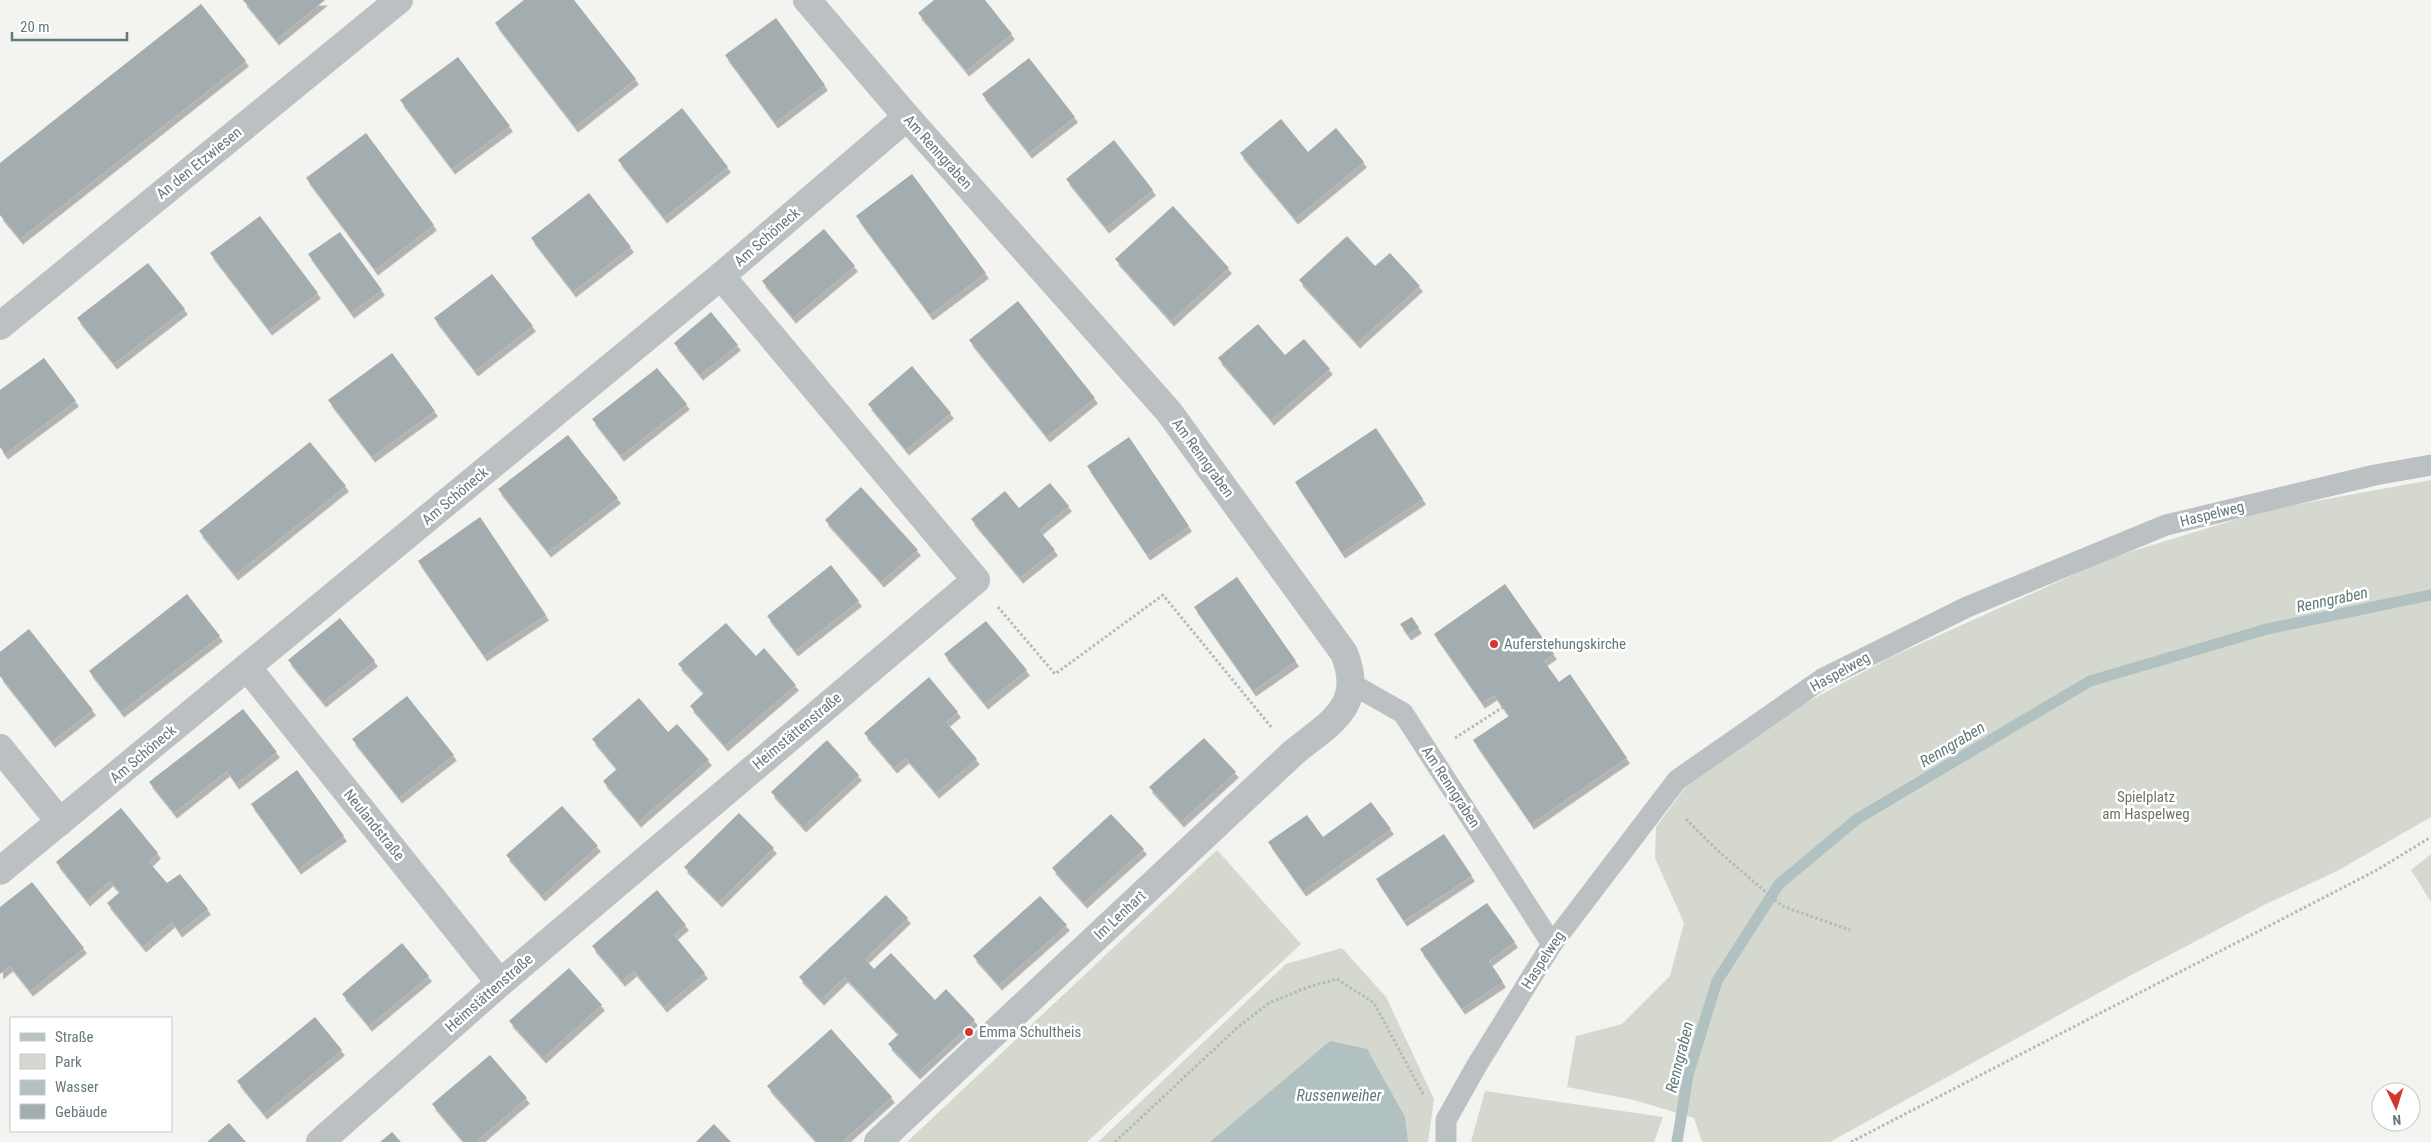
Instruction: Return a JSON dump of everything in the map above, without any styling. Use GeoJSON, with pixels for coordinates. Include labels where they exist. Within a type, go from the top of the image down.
{"type":"FeatureCollection","features":[{"type":"Feature","properties":{"kind":"street","name":"An den Etzwiesen"},"geometry":{"type":"LineString","coordinates":[[0,326],[399,0]]}},
{"type":"Feature","properties":{"kind":"street","name":"Am Renngraben"},"geometry":{"type":"LineString","coordinates":[[807,0],[907,117],[1169,412],[1344,654],[1350,668],[1352,684]]}},
{"type":"Feature","properties":{"kind":"street","name":"Am Schöneck"},"geometry":{"type":"LineString","coordinates":[[0,871],[721,276],[907,117]]}},
{"type":"Feature","properties":{"kind":"street"},"geometry":{"type":"LineString","coordinates":[[721,276],[976,580]]}},
{"type":"Feature","properties":{"kind":"street","name":"Heimstättenstraße"},"geometry":{"type":"LineString","coordinates":[[320,1142],[500,983],[976,580]]}},
{"type":"Feature","properties":{"kind":"street","name":"Neulandstraße"},"geometry":{"type":"LineString","coordinates":[[247,667],[500,983]]}},
{"type":"Feature","properties":{"kind":"street","name":"Im Lenhart"},"geometry":{"type":"LineString","coordinates":[[878,1142],[1293,753],[1341,713],[1348,701],[1352,684]]}},
{"type":"Feature","properties":{"kind":"street"},"geometry":{"type":"LineString","coordinates":[[0,748],[60,822]]}},
{"type":"Feature","properties":{"kind":"lane","name":"Haspelweg"},"geometry":{"type":"LineString","coordinates":[[1446,1142],[1446,1120],[1477,1065],[1552,944],[1664,797],[1678,780],[1822,679],[1967,607],[2166,525],[2375,475],[2431,465]]}},
{"type":"Feature","properties":{"kind":"lane","name":"Am Renngraben"},"geometry":{"type":"LineString","coordinates":[[1352,684],[1403,713],[1552,944]]}},
{"type":"Feature","properties":{"kind":"path"},"geometry":{"type":"LineString","coordinates":[[976,580],[1055,674],[1163,595],[1293,753]]}},
{"type":"Feature","properties":{"kind":"path"},"geometry":{"type":"LineString","coordinates":[[1430,753],[1503,707]]}},
{"type":"Feature","properties":{"kind":"path"},"geometry":{"type":"LineString","coordinates":[[1664,797],[1751,880],[1782,906],[1850,930]]}},
{"type":"Feature","properties":{"kind":"path"},"geometry":{"type":"LineString","coordinates":[[1850,1142],[2378,870],[2431,837]]}},
{"type":"Feature","properties":{"kind":"path"},"geometry":{"type":"LineString","coordinates":[[1115,1142],[1238,1027],[1269,1003],[1308,987],[1338,980],[1374,1003],[1428,1104],[1446,1120]]}},
{"type":"Feature","properties":{"kind":"green space","name":"Spielplatz am Haspelweg"},"geometry":{"type":"Polygon","coordinates":[[[2431,480],[2431,817],[2337,871],[2268,903],[2122,980],[1830,1142],[1702,1142],[1694,1118],[1634,1100],[1567,1087],[1576,1036],[1622,1024],[1670,976],[1684,923],[1655,858],[1656,827],[1687,785],[1800,706],[1891,657],[2113,557],[2267,510],[2431,480]]]}},
{"type":"Feature","properties":{"kind":"green space"},"geometry":{"type":"Polygon","coordinates":[[[1217,850],[1301,944],[1087,1142],[907,1142],[1217,850]]]}},
{"type":"Feature","properties":{"kind":"green space"},"geometry":{"type":"Polygon","coordinates":[[[2431,854],[2431,902],[2411,870],[2431,854]]]}},
{"type":"Feature","properties":{"kind":"green space"},"geometry":{"type":"Polygon","coordinates":[[[1342,948],[1386,997],[1434,1099],[1428,1142],[1098,1142],[1286,964],[1342,948]]]}},
{"type":"Feature","properties":{"kind":"green space"},"geometry":{"type":"Polygon","coordinates":[[[1485,1091],[1663,1117],[1654,1142],[1471,1142],[1485,1091]]]}},
{"type":"Feature","properties":{"kind":"water","name":"Russenweiher"},"geometry":{"type":"Polygon","coordinates":[[[1330,1041],[1367,1049],[1405,1117],[1408,1142],[1210,1142],[1330,1041]]]}},
{"type":"Feature","properties":{"kind":"building"},"geometry":{"type":"Polygon","coordinates":[[[243,0],[325,0],[276,40],[243,0]]]}},
{"type":"Feature","properties":{"kind":"building"},"geometry":{"type":"Polygon","coordinates":[[[524,0],[574,0],[636,79],[575,127],[495,23],[524,0]]]}},
{"type":"Feature","properties":{"kind":"building"},"geometry":{"type":"Polygon","coordinates":[[[934,0],[985,0],[1012,34],[966,71],[918,13],[934,0]]]}},
{"type":"Feature","properties":{"kind":"building"},"geometry":{"type":"Polygon","coordinates":[[[201,4],[246,61],[20,239],[0,215],[0,163],[201,4]]]}},
{"type":"Feature","properties":{"kind":"building"},"geometry":{"type":"Polygon","coordinates":[[[776,18],[825,85],[775,123],[725,55],[776,18]]]}},
{"type":"Feature","properties":{"kind":"building"},"geometry":{"type":"Polygon","coordinates":[[[458,57],[510,126],[452,169],[400,100],[458,57]]]}},
{"type":"Feature","properties":{"kind":"building"},"geometry":{"type":"Polygon","coordinates":[[[1029,58],[1075,117],[1029,153],[982,94],[1029,58]]]}},
{"type":"Feature","properties":{"kind":"building"},"geometry":{"type":"Polygon","coordinates":[[[682,108],[728,167],[664,218],[618,160],[682,108]]]}},
{"type":"Feature","properties":{"kind":"building"},"geometry":{"type":"Polygon","coordinates":[[[1281,119],[1308,152],[1336,128],[1364,162],[1295,219],[1240,153],[1281,119]]]}},
{"type":"Feature","properties":{"kind":"building"},"geometry":{"type":"Polygon","coordinates":[[[366,133],[434,225],[375,270],[306,178],[366,133]]]}},
{"type":"Feature","properties":{"kind":"building"},"geometry":{"type":"Polygon","coordinates":[[[1114,140],[1153,190],[1106,228],[1066,179],[1114,140]]]}},
{"type":"Feature","properties":{"kind":"building"},"geometry":{"type":"Polygon","coordinates":[[[912,174],[986,273],[930,315],[856,216],[912,174]]]}},
{"type":"Feature","properties":{"kind":"building"},"geometry":{"type":"Polygon","coordinates":[[[589,193],[631,247],[573,292],[531,238],[589,193]]]}},
{"type":"Feature","properties":{"kind":"building"},"geometry":{"type":"Polygon","coordinates":[[[1173,206],[1229,268],[1171,321],[1115,259],[1173,206]]]}},
{"type":"Feature","properties":{"kind":"building"},"geometry":{"type":"Polygon","coordinates":[[[260,216],[318,293],[269,330],[210,253],[260,216]]]}},
{"type":"Feature","properties":{"kind":"building"},"geometry":{"type":"Polygon","coordinates":[[[824,229],[855,266],[793,318],[762,281],[824,229]]]}},
{"type":"Feature","properties":{"kind":"building"},"geometry":{"type":"Polygon","coordinates":[[[340,232],[382,290],[351,313],[308,254],[340,232]]]}},
{"type":"Feature","properties":{"kind":"building"},"geometry":{"type":"Polygon","coordinates":[[[1347,236],[1375,266],[1390,253],[1420,286],[1357,343],[1299,280],[1347,236]]]}},
{"type":"Feature","properties":{"kind":"building"},"geometry":{"type":"Polygon","coordinates":[[[148,263],[185,309],[114,364],[77,318],[148,263]]]}},
{"type":"Feature","properties":{"kind":"building"},"geometry":{"type":"Polygon","coordinates":[[[492,274],[533,326],[475,371],[434,318],[492,274]]]}},
{"type":"Feature","properties":{"kind":"building"},"geometry":{"type":"Polygon","coordinates":[[[1018,301],[1095,398],[1047,437],[969,340],[1018,301]]]}},
{"type":"Feature","properties":{"kind":"building"},"geometry":{"type":"Polygon","coordinates":[[[711,312],[738,345],[700,375],[674,343],[711,312]]]}},
{"type":"Feature","properties":{"kind":"building"},"geometry":{"type":"Polygon","coordinates":[[[1258,324],[1285,355],[1304,339],[1330,369],[1271,420],[1218,358],[1258,324]]]}},
{"type":"Feature","properties":{"kind":"building"},"geometry":{"type":"Polygon","coordinates":[[[392,353],[435,411],[372,457],[328,400],[392,353]]]}},
{"type":"Feature","properties":{"kind":"building"},"geometry":{"type":"Polygon","coordinates":[[[44,358],[76,401],[5,454],[0,447],[0,390],[44,358]]]}},
{"type":"Feature","properties":{"kind":"building"},"geometry":{"type":"Polygon","coordinates":[[[912,366],[951,413],[906,450],[868,404],[912,366]]]}},
{"type":"Feature","properties":{"kind":"building"},"geometry":{"type":"Polygon","coordinates":[[[657,368],[687,404],[621,456],[592,419],[657,368]]]}},
{"type":"Feature","properties":{"kind":"building"},"geometry":{"type":"Polygon","coordinates":[[[1376,428],[1423,499],[1342,553],[1295,482],[1376,428]]]}},
{"type":"Feature","properties":{"kind":"building"},"geometry":{"type":"Polygon","coordinates":[[[568,435],[618,498],[548,552],[498,489],[568,435]]]}},
{"type":"Feature","properties":{"kind":"building"},"geometry":{"type":"Polygon","coordinates":[[[1129,437],[1189,526],[1147,555],[1087,466],[1129,437]]]}},
{"type":"Feature","properties":{"kind":"building"},"geometry":{"type":"Polygon","coordinates":[[[310,442],[346,486],[235,575],[199,531],[310,442]]]}},
{"type":"Feature","properties":{"kind":"building"},"geometry":{"type":"Polygon","coordinates":[[[1050,483],[1069,506],[1039,530],[1055,550],[1020,578],[971,519],[1005,491],[1019,508],[1050,483]]]}},
{"type":"Feature","properties":{"kind":"building"},"geometry":{"type":"Polygon","coordinates":[[[861,487],[918,550],[881,582],[825,520],[861,487]]]}},
{"type":"Feature","properties":{"kind":"building"},"geometry":{"type":"Polygon","coordinates":[[[480,517],[546,615],[484,656],[418,561],[480,517]]]}},
{"type":"Feature","properties":{"kind":"building"},"geometry":{"type":"Polygon","coordinates":[[[831,565],[859,601],[795,651],[767,616],[831,565]]]}},
{"type":"Feature","properties":{"kind":"building"},"geometry":{"type":"Polygon","coordinates":[[[1237,577],[1296,661],[1253,691],[1194,607],[1237,577]]]}},
{"type":"Feature","properties":{"kind":"building"},"geometry":{"type":"Polygon","coordinates":[[[1505,584],[1554,654],[1544,661],[1559,682],[1570,674],[1627,758],[1531,824],[1473,740],[1509,716],[1494,695],[1482,703],[1434,634],[1505,584]]]}},
{"type":"Feature","properties":{"kind":"building"},"geometry":{"type":"Polygon","coordinates":[[[187,594],[220,636],[121,712],[89,671],[187,594]]]}},
{"type":"Feature","properties":{"kind":"building"},"geometry":{"type":"Polygon","coordinates":[[[1412,617],[1419,628],[1408,635],[1400,624],[1412,617]]]}},
{"type":"Feature","properties":{"kind":"building"},"geometry":{"type":"Polygon","coordinates":[[[340,618],[375,661],[323,702],[288,660],[340,618]]]}},
{"type":"Feature","properties":{"kind":"building"},"geometry":{"type":"Polygon","coordinates":[[[986,621],[1027,670],[985,704],[944,654],[986,621]]]}},
{"type":"Feature","properties":{"kind":"building"},"geometry":{"type":"Polygon","coordinates":[[[726,623],[756,656],[764,648],[796,685],[725,746],[690,706],[704,693],[678,664],[726,623]]]}},
{"type":"Feature","properties":{"kind":"building"},"geometry":{"type":"Polygon","coordinates":[[[29,629],[93,710],[52,742],[0,676],[0,652],[29,629]]]}},
{"type":"Feature","properties":{"kind":"building"},"geometry":{"type":"Polygon","coordinates":[[[929,677],[958,712],[946,722],[977,759],[936,793],[906,758],[894,768],[864,733],[929,677]]]}},
{"type":"Feature","properties":{"kind":"building"},"geometry":{"type":"Polygon","coordinates":[[[407,696],[454,755],[399,798],[352,739],[407,696]]]}},
{"type":"Feature","properties":{"kind":"building"},"geometry":{"type":"Polygon","coordinates":[[[639,698],[668,732],[677,724],[709,760],[638,822],[603,781],[617,769],[592,739],[639,698]]]}},
{"type":"Feature","properties":{"kind":"building"},"geometry":{"type":"Polygon","coordinates":[[[243,709],[277,752],[236,784],[227,771],[174,813],[149,782],[243,709]]]}},
{"type":"Feature","properties":{"kind":"building"},"geometry":{"type":"Polygon","coordinates":[[[1204,738],[1236,772],[1181,822],[1149,787],[1204,738]]]}},
{"type":"Feature","properties":{"kind":"building"},"geometry":{"type":"Polygon","coordinates":[[[827,740],[859,775],[803,827],[771,792],[827,740]]]}},
{"type":"Feature","properties":{"kind":"building"},"geometry":{"type":"Polygon","coordinates":[[[297,770],[344,836],[298,869],[251,804],[297,770]]]}},
{"type":"Feature","properties":{"kind":"building"},"geometry":{"type":"Polygon","coordinates":[[[1371,802],[1391,829],[1303,891],[1268,842],[1307,815],[1323,837],[1371,802]]]}},
{"type":"Feature","properties":{"kind":"building"},"geometry":{"type":"Polygon","coordinates":[[[562,806],[598,846],[542,896],[506,855],[562,806]]]}},
{"type":"Feature","properties":{"kind":"building"},"geometry":{"type":"Polygon","coordinates":[[[121,808],[158,853],[149,862],[167,883],[180,874],[208,909],[179,932],[172,922],[143,947],[107,903],[120,892],[110,881],[87,901],[56,862],[121,808]]]}},
{"type":"Feature","properties":{"kind":"building"},"geometry":{"type":"Polygon","coordinates":[[[739,813],[774,848],[719,902],[684,867],[739,813]]]}},
{"type":"Feature","properties":{"kind":"building"},"geometry":{"type":"Polygon","coordinates":[[[1111,814],[1144,849],[1084,903],[1052,868],[1111,814]]]}},
{"type":"Feature","properties":{"kind":"building"},"geometry":{"type":"Polygon","coordinates":[[[1444,834],[1472,876],[1404,921],[1376,879],[1444,834]]]}},
{"type":"Feature","properties":{"kind":"building"},"geometry":{"type":"Polygon","coordinates":[[[32,882],[84,948],[30,991],[10,966],[0,974],[0,907],[32,882]]]}},
{"type":"Feature","properties":{"kind":"building"},"geometry":{"type":"Polygon","coordinates":[[[657,890],[686,925],[674,935],[705,973],[664,1007],[634,971],[622,981],[592,946],[657,890]]]}},
{"type":"Feature","properties":{"kind":"building"},"geometry":{"type":"Polygon","coordinates":[[[886,895],[908,918],[865,959],[874,969],[891,953],[935,1000],[946,989],[975,1020],[917,1074],[888,1044],[899,1034],[845,977],[821,1000],[799,977],[886,895]]]}},
{"type":"Feature","properties":{"kind":"building"},"geometry":{"type":"Polygon","coordinates":[[[1040,896],[1067,925],[999,985],[973,956],[1040,896]]]}},
{"type":"Feature","properties":{"kind":"building"},"geometry":{"type":"Polygon","coordinates":[[[1487,903],[1515,942],[1489,961],[1503,982],[1462,1009],[1420,949],[1487,903]]]}},
{"type":"Feature","properties":{"kind":"building"},"geometry":{"type":"Polygon","coordinates":[[[402,943],[429,976],[369,1026],[342,994],[402,943]]]}},
{"type":"Feature","properties":{"kind":"building"},"geometry":{"type":"Polygon","coordinates":[[[569,968],[602,1005],[543,1058],[509,1021],[569,968]]]}},
{"type":"Feature","properties":{"kind":"building"},"geometry":{"type":"Polygon","coordinates":[[[315,1017],[342,1050],[264,1114],[237,1081],[315,1017]]]}},
{"type":"Feature","properties":{"kind":"building"},"geometry":{"type":"Polygon","coordinates":[[[831,1029],[892,1097],[842,1142],[817,1142],[767,1086],[831,1029]]]}},
{"type":"Feature","properties":{"kind":"building"},"geometry":{"type":"Polygon","coordinates":[[[490,1055],[527,1098],[476,1142],[464,1142],[432,1104],[490,1055]]]}},
{"type":"Feature","properties":{"kind":"building"},"geometry":{"type":"Polygon","coordinates":[[[229,1123],[246,1142],[207,1142],[229,1123]]]}},
{"type":"Feature","properties":{"kind":"building"},"geometry":{"type":"Polygon","coordinates":[[[714,1124],[731,1142],[696,1142],[714,1124]]]}},
{"type":"Feature","properties":{"kind":"building"},"geometry":{"type":"Polygon","coordinates":[[[392,1132],[401,1142],[380,1142],[392,1132]]]}},
{"type":"Feature","properties":{"kind":"waterway","name":"Renngraben"},"geometry":{"type":"LineString","coordinates":[[1677,1142],[1688,1075],[1717,981],[1779,884],[1857,819],[2090,681],[2267,629],[2431,595]]}},
{"type":"Feature","properties":{"kind":"place","name":"Auferstehungskirche"},"geometry":{"type":"Point","coordinates":[1494,644]}},
{"type":"Feature","properties":{"kind":"place","name":"Emma Schultheis"},"geometry":{"type":"Point","coordinates":[969,1032]}}]}
